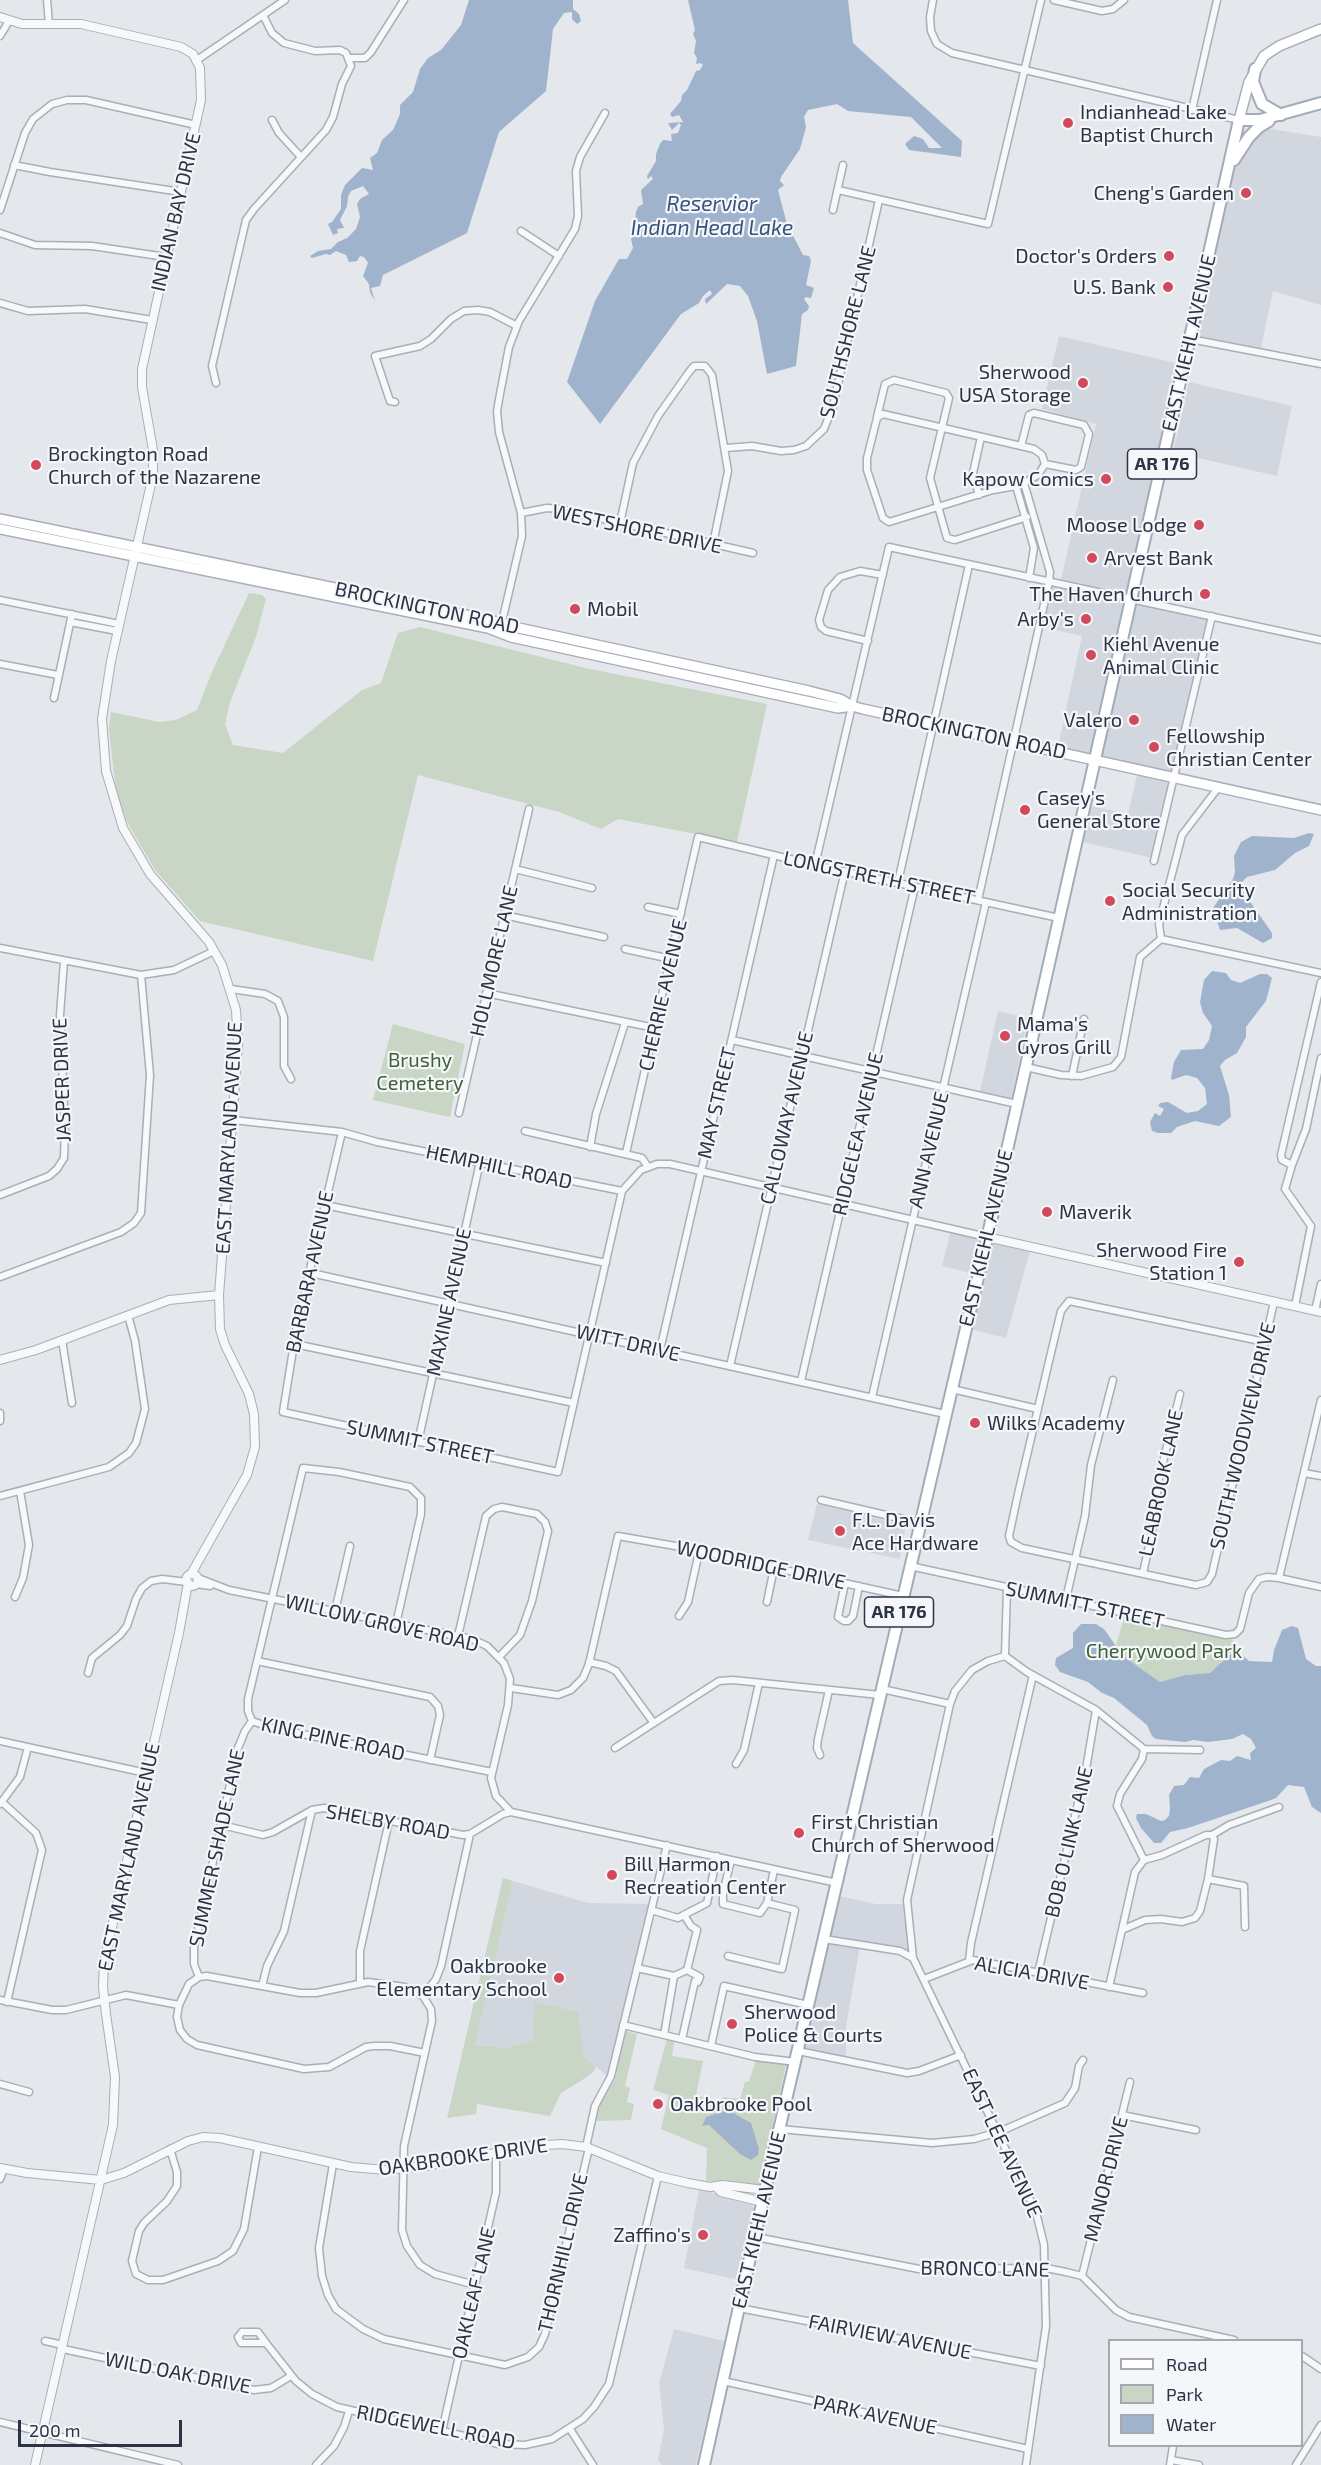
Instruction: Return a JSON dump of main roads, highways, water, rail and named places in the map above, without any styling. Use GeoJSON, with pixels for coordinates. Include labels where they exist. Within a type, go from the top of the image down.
{"type":"FeatureCollection","features":[{"type":"Feature","properties":{"kind":"main road","name":"EAST KIEHL AVENUE"},"geometry":{"type":"LineString","coordinates":[[704,2465],[909,1566],[1026,1067],[1239,120],[1249,82],[1264,56],[1279,45],[1321,29]]}},
{"type":"Feature","properties":{"kind":"main road","name":"EAST KIEHL AVENUE"},"geometry":{"type":"LineString","coordinates":[[1303,37],[1321,36]]}},
{"type":"Feature","properties":{"kind":"main road"},"geometry":{"type":"LineString","coordinates":[[1256,69],[1253,82],[1262,104],[1281,115]]}},
{"type":"Feature","properties":{"kind":"main road"},"geometry":{"type":"LineString","coordinates":[[1239,120],[1260,120],[1321,103]]}},
{"type":"Feature","properties":{"kind":"main road"},"geometry":{"type":"LineString","coordinates":[[1229,168],[1258,127],[1281,115]]}},
{"type":"Feature","properties":{"kind":"main road","name":"BROCKINGTON ROAD"},"geometry":{"type":"LineString","coordinates":[[0,519],[135,552],[809,691],[840,699],[852,706],[1321,810]]}},
{"type":"Feature","properties":{"kind":"main road","name":"BROCKINGTON ROAD"},"geometry":{"type":"LineString","coordinates":[[0,529],[135,552]]}},
{"type":"Feature","properties":{"kind":"water"},"geometry":{"type":"Polygon","coordinates":[[[469,0],[573,0],[573,9],[579,14],[581,21],[577,24],[572,19],[572,12],[564,13],[553,29],[546,91],[499,132],[467,233],[383,275],[380,286],[371,288],[375,301],[369,284],[363,276],[368,263],[364,257],[360,256],[357,261],[349,262],[346,255],[336,251],[330,255],[312,258],[310,256],[318,251],[331,249],[356,229],[360,217],[357,204],[360,199],[369,194],[363,186],[351,191],[348,197],[347,206],[340,220],[344,228],[337,229],[338,233],[333,235],[328,224],[341,209],[341,195],[345,185],[362,168],[373,170],[370,158],[377,153],[382,140],[393,130],[400,114],[400,105],[413,92],[420,69],[428,58],[441,50],[461,25],[469,0]]]}},
{"type":"Feature","properties":{"kind":"water","name":"Reservior Indian Head Lake"},"geometry":{"type":"Polygon","coordinates":[[[688,0],[848,0],[853,43],[962,141],[961,157],[909,150],[905,144],[914,136],[923,139],[929,148],[942,148],[911,117],[848,111],[837,104],[808,110],[804,117],[806,127],[800,149],[781,177],[780,181],[784,185],[778,190],[787,224],[803,255],[809,256],[811,261],[806,285],[814,288],[811,298],[804,299],[809,306],[808,310],[802,314],[796,366],[767,374],[757,321],[748,296],[740,286],[727,284],[706,304],[705,299],[712,294],[710,290],[699,303],[681,314],[600,424],[567,382],[595,301],[619,259],[627,259],[633,248],[631,239],[640,225],[639,222],[635,223],[636,212],[643,204],[641,190],[653,179],[651,176],[648,179],[647,176],[656,161],[660,144],[663,140],[672,141],[671,134],[678,133],[681,125],[679,123],[672,130],[668,123],[683,122],[679,115],[672,117],[670,114],[681,101],[696,71],[700,70],[703,65],[696,64],[697,58],[694,53],[696,41],[693,34],[695,30],[688,0]]]}},
{"type":"Feature","properties":{"kind":"water"},"geometry":{"type":"Polygon","coordinates":[[[1309,833],[1314,834],[1309,846],[1295,853],[1275,870],[1247,877],[1242,882],[1242,890],[1272,933],[1272,938],[1263,943],[1237,928],[1220,930],[1213,908],[1233,879],[1234,856],[1241,842],[1252,836],[1294,838],[1309,833]]]}},
{"type":"Feature","properties":{"kind":"water"},"geometry":{"type":"Polygon","coordinates":[[[1212,971],[1226,973],[1231,980],[1240,983],[1260,974],[1267,974],[1272,978],[1266,1001],[1246,1027],[1246,1037],[1237,1053],[1220,1066],[1229,1095],[1231,1117],[1219,1126],[1195,1121],[1177,1127],[1171,1133],[1152,1131],[1150,1122],[1155,1113],[1160,1116],[1164,1109],[1158,1106],[1160,1103],[1168,1102],[1187,1113],[1198,1111],[1207,1104],[1205,1088],[1197,1078],[1186,1075],[1172,1080],[1171,1078],[1174,1062],[1181,1050],[1203,1049],[1209,1040],[1212,1026],[1203,1013],[1200,1002],[1204,980],[1212,971]]]}},
{"type":"Feature","properties":{"kind":"water"},"geometry":{"type":"Polygon","coordinates":[[[1081,1624],[1096,1624],[1104,1629],[1123,1656],[1160,1682],[1185,1675],[1210,1673],[1236,1649],[1249,1661],[1272,1662],[1282,1630],[1292,1626],[1298,1628],[1306,1659],[1316,1666],[1321,1666],[1321,1813],[1312,1807],[1304,1787],[1288,1785],[1276,1798],[1170,1832],[1161,1843],[1154,1843],[1141,1828],[1136,1818],[1137,1814],[1146,1814],[1161,1821],[1165,1820],[1169,1816],[1169,1795],[1174,1786],[1184,1785],[1190,1777],[1199,1778],[1204,1769],[1221,1760],[1230,1761],[1237,1756],[1251,1760],[1250,1753],[1256,1748],[1251,1739],[1243,1734],[1232,1739],[1208,1742],[1156,1739],[1147,1725],[1114,1698],[1102,1693],[1088,1682],[1060,1672],[1055,1665],[1056,1658],[1073,1648],[1073,1633],[1081,1624]]]}},
{"type":"Feature","properties":{"kind":"water"},"geometry":{"type":"Polygon","coordinates":[[[728,2110],[751,2123],[759,2149],[758,2155],[751,2160],[740,2154],[709,2125],[702,2126],[706,2117],[728,2110]]]}},
{"type":"Feature","properties":{"kind":"place","name":"Indianhead Lake Baptist Church"},"geometry":{"type":"Point","coordinates":[1068,123]}},
{"type":"Feature","properties":{"kind":"place","name":"Cheng's Garden"},"geometry":{"type":"Point","coordinates":[1246,193]}},
{"type":"Feature","properties":{"kind":"place","name":"Doctor's Orders"},"geometry":{"type":"Point","coordinates":[1169,256]}},
{"type":"Feature","properties":{"kind":"place","name":"U.S. Bank"},"geometry":{"type":"Point","coordinates":[1168,287]}},
{"type":"Feature","properties":{"kind":"place","name":"Sherwood USA Storage"},"geometry":{"type":"Point","coordinates":[1083,383]}},
{"type":"Feature","properties":{"kind":"place","name":"Brockington Road Church of the Nazarene"},"geometry":{"type":"Point","coordinates":[36,465]}},
{"type":"Feature","properties":{"kind":"place","name":"Kapow Comics"},"geometry":{"type":"Point","coordinates":[1106,479]}},
{"type":"Feature","properties":{"kind":"place","name":"Moose Lodge"},"geometry":{"type":"Point","coordinates":[1199,525]}},
{"type":"Feature","properties":{"kind":"place","name":"Arvest Bank"},"geometry":{"type":"Point","coordinates":[1092,558]}},
{"type":"Feature","properties":{"kind":"place","name":"The Haven Church"},"geometry":{"type":"Point","coordinates":[1205,594]}},
{"type":"Feature","properties":{"kind":"place","name":"Mobil"},"geometry":{"type":"Point","coordinates":[575,609]}},
{"type":"Feature","properties":{"kind":"place","name":"Arby's"},"geometry":{"type":"Point","coordinates":[1086,619]}},
{"type":"Feature","properties":{"kind":"place","name":"Kiehl Avenue Animal Clinic"},"geometry":{"type":"Point","coordinates":[1091,655]}},
{"type":"Feature","properties":{"kind":"place","name":"Valero"},"geometry":{"type":"Point","coordinates":[1134,720]}},
{"type":"Feature","properties":{"kind":"place","name":"Fellowship Christian Center"},"geometry":{"type":"Point","coordinates":[1154,747]}},
{"type":"Feature","properties":{"kind":"place","name":"Casey's General Store"},"geometry":{"type":"Point","coordinates":[1025,810]}},
{"type":"Feature","properties":{"kind":"place","name":"Social Security Administration"},"geometry":{"type":"Point","coordinates":[1110,901]}},
{"type":"Feature","properties":{"kind":"place","name":"Mama's Gyros Grill"},"geometry":{"type":"Point","coordinates":[1005,1036]}},
{"type":"Feature","properties":{"kind":"place","name":"Maverik"},"geometry":{"type":"Point","coordinates":[1047,1212]}},
{"type":"Feature","properties":{"kind":"place","name":"Sherwood Fire Station 1"},"geometry":{"type":"Point","coordinates":[1239,1262]}},
{"type":"Feature","properties":{"kind":"place","name":"Wilks Academy"},"geometry":{"type":"Point","coordinates":[975,1423]}},
{"type":"Feature","properties":{"kind":"place","name":"F.L. Davis Ace Hardware"},"geometry":{"type":"Point","coordinates":[840,1531]}},
{"type":"Feature","properties":{"kind":"place","name":"First Christian Church of Sherwood"},"geometry":{"type":"Point","coordinates":[799,1833]}},
{"type":"Feature","properties":{"kind":"place","name":"Bill Harmon Recreation Center"},"geometry":{"type":"Point","coordinates":[612,1875]}},
{"type":"Feature","properties":{"kind":"place","name":"Oakbrooke Elementary School"},"geometry":{"type":"Point","coordinates":[559,1978]}},
{"type":"Feature","properties":{"kind":"place","name":"Sherwood Police & Courts"},"geometry":{"type":"Point","coordinates":[732,2024]}},
{"type":"Feature","properties":{"kind":"place","name":"Oakbrooke Pool"},"geometry":{"type":"Point","coordinates":[658,2104]}},
{"type":"Feature","properties":{"kind":"place","name":"Zaffino's"},"geometry":{"type":"Point","coordinates":[703,2235]}},
{"type":"Feature","properties":{"kind":"park label","name":"Brushy Cemetery"},"geometry":{"type":"Point","coordinates":[420,1072]}},
{"type":"Feature","properties":{"kind":"park label","name":"Cherrywood Park"},"geometry":{"type":"Point","coordinates":[1164,1651]}}]}
